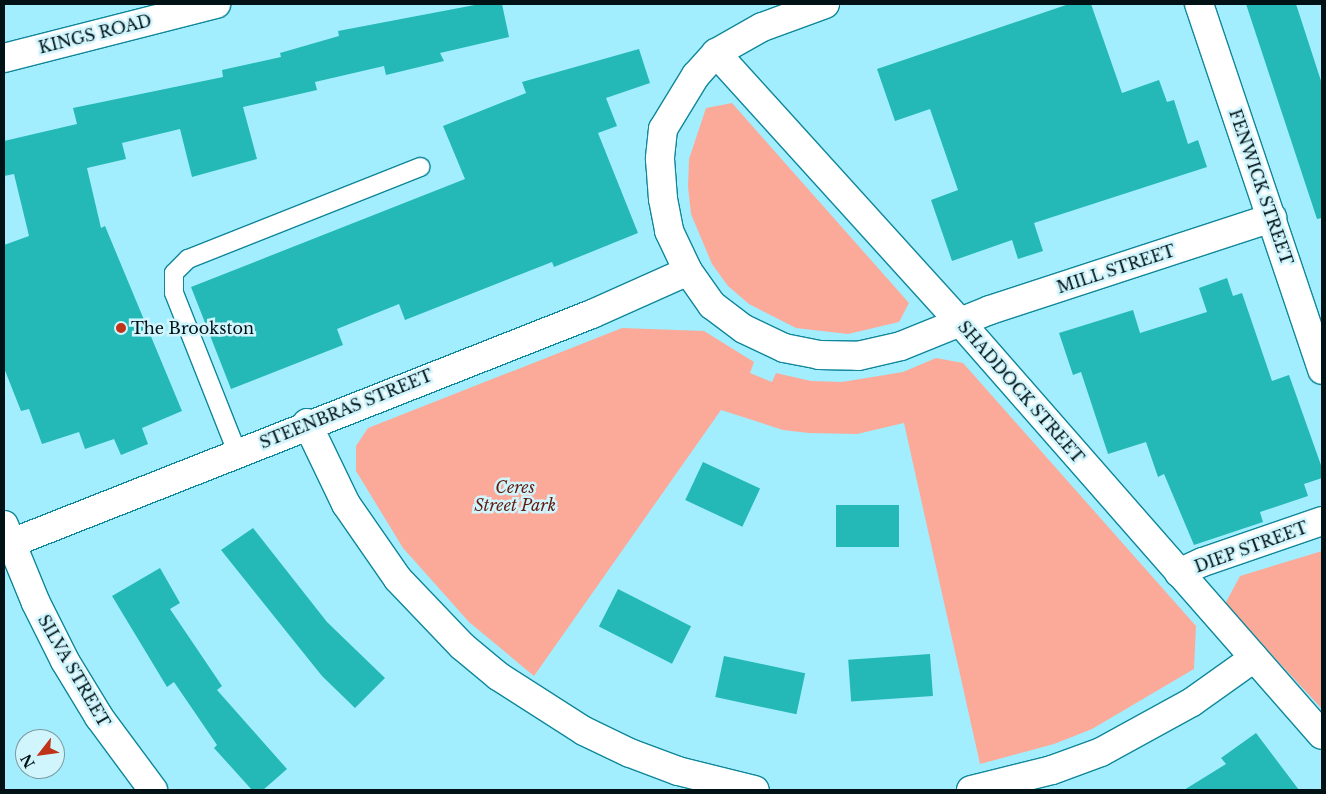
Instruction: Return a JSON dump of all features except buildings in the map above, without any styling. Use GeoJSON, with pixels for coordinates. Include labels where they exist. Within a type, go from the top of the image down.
{"type":"FeatureCollection","features":[{"type":"Feature","properties":{"kind":"street","name":"KINGS ROAD"},"geometry":{"type":"LineString","coordinates":[[4,58],[175,8],[216,4]]}},
{"type":"Feature","properties":{"kind":"street","name":"MILL STREET"},"geometry":{"type":"LineString","coordinates":[[825,4],[762,26],[716,53],[696,75],[663,129],[660,159],[663,199],[669,231],[688,271],[712,305],[744,329],[784,348],[819,356],[858,356],[901,346],[990,310],[1272,218]]}},
{"type":"Feature","properties":{"kind":"street","name":"FENWICK STREET"},"geometry":{"type":"LineString","coordinates":[[1199,4],[1322,370]]}},
{"type":"Feature","properties":{"kind":"street","name":"SHADDOCK STREET"},"geometry":{"type":"LineString","coordinates":[[716,53],[960,322],[1322,735]]}},
{"type":"Feature","properties":{"kind":"street","name":"STEENBRAS STREET"},"geometry":{"type":"LineString","coordinates":[[6,538],[237,452],[592,314],[688,271]]}},
{"type":"Feature","properties":{"kind":"street"},"geometry":{"type":"LineString","coordinates":[[308,423],[346,504],[371,542],[398,579],[462,646],[540,706],[584,731],[630,753],[726,788],[755,790]]}},
{"type":"Feature","properties":{"kind":"street","name":"DIEP STREET"},"geometry":{"type":"LineString","coordinates":[[1179,573],[1203,562],[1322,521]]}},
{"type":"Feature","properties":{"kind":"street","name":"SILVA STREET"},"geometry":{"type":"LineString","coordinates":[[6,538],[65,661],[99,717],[153,790]]}},
{"type":"Feature","properties":{"kind":"street"},"geometry":{"type":"LineString","coordinates":[[971,790],[1052,770],[1101,752],[1192,702],[1254,658]]}},
{"type":"Feature","properties":{"kind":"lane"},"geometry":{"type":"LineString","coordinates":[[237,452],[174,293],[174,273],[188,259],[420,167]]}},
{"type":"Feature","properties":{"kind":"green space"},"geometry":{"type":"Polygon","coordinates":[[[732,103],[909,303],[899,322],[848,334],[796,328],[749,304],[728,286],[712,264],[691,214],[688,187],[689,159],[706,108],[732,103]]]}},
{"type":"Feature","properties":{"kind":"green space","name":"Ceres Street Park"},"geometry":{"type":"Polygon","coordinates":[[[622,328],[704,331],[754,362],[750,373],[772,382],[776,373],[811,381],[842,382],[903,372],[936,358],[963,363],[1196,626],[1194,669],[1092,729],[1054,744],[980,764],[904,423],[857,434],[809,433],[783,430],[721,410],[534,676],[469,622],[403,548],[356,471],[356,446],[368,428],[622,328]]]}},
{"type":"Feature","properties":{"kind":"green space"},"geometry":{"type":"Polygon","coordinates":[[[1322,551],[1322,709],[1225,604],[1240,576],[1322,551]]]}},
{"type":"Feature","properties":{"kind":"place","name":"The Brookston"},"geometry":{"type":"Point","coordinates":[121,328]}}]}
